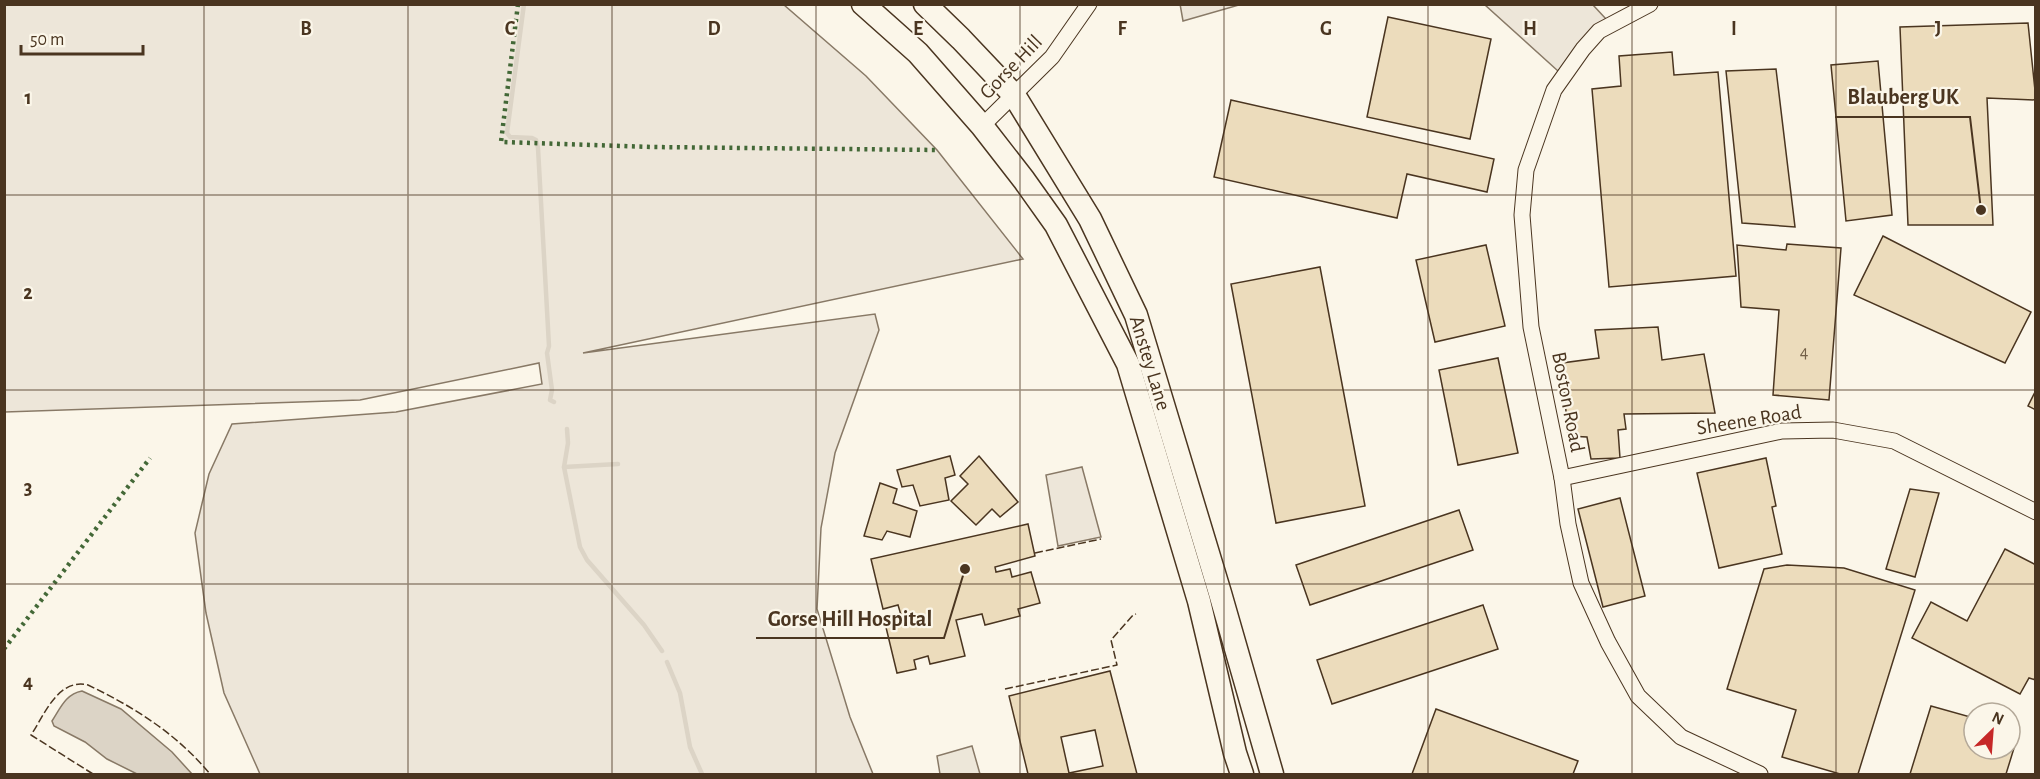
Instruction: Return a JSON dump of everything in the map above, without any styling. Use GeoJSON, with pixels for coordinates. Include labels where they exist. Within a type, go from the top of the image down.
{"type":"FeatureCollection","features":[{"type":"Feature","properties":{"kind":"main road","name":"Anstey Lane"},"geometry":{"type":"LineString","coordinates":[[863,4],[918,53],[982,126],[1024,180],[1056,225],[1128,364],[1199,601],[1242,774]]}},
{"type":"Feature","properties":{"kind":"main road","name":"Anstey Lane"},"geometry":{"type":"LineString","coordinates":[[925,4],[1014,95],[1090,219],[1136,315],[1272,774]]}},
{"type":"Feature","properties":{"kind":"street","name":"Gorse Hill"},"geometry":{"type":"LineString","coordinates":[[982,126],[1052,57],[1089,4]]}},
{"type":"Feature","properties":{"kind":"street","name":"Boston Road"},"geometry":{"type":"LineString","coordinates":[[1650,4],[1599,32],[1582,49],[1554,90],[1526,170],[1522,215],[1532,327],[1581,583],[1608,642],[1638,696],[1681,737],[1760,774]]}},
{"type":"Feature","properties":{"kind":"street","name":"Sheene Road"},"geometry":{"type":"LineString","coordinates":[[1562,478],[1782,431],[1833,430],[1894,441],[2036,512]]}},
{"type":"Feature","properties":{"kind":"shaded area"},"geometry":{"type":"Polygon","coordinates":[[[1180,4],[1239,4],[1239,5],[1183,21],[1180,4]]]}},
{"type":"Feature","properties":{"kind":"shaded area"},"geometry":{"type":"Polygon","coordinates":[[[4,5],[784,5],[866,76],[937,150],[1023,259],[583,353],[875,314],[879,330],[835,453],[821,528],[817,609],[850,717],[873,774],[260,774],[224,693],[206,613],[195,533],[209,474],[232,424],[396,412],[542,384],[539,363],[360,400],[5,412],[4,5]]]}},
{"type":"Feature","properties":{"kind":"shaded area"},"geometry":{"type":"Polygon","coordinates":[[[1485,5],[1593,5],[1606,19],[1558,71],[1485,5]]]}},
{"type":"Feature","properties":{"kind":"shaded area"},"geometry":{"type":"Polygon","coordinates":[[[1082,467],[1101,537],[1058,546],[1046,475],[1082,467]]]}},
{"type":"Feature","properties":{"kind":"shaded area"},"geometry":{"type":"Polygon","coordinates":[[[82,691],[121,709],[172,752],[192,774],[137,774],[107,759],[85,742],[54,726],[52,721],[64,702],[72,695],[82,691]]]}},
{"type":"Feature","properties":{"kind":"shaded area"},"geometry":{"type":"Polygon","coordinates":[[[972,746],[980,774],[940,774],[937,756],[972,746]]]}},
{"type":"Feature","properties":{"kind":"building"},"geometry":{"type":"Polygon","coordinates":[[[1388,17],[1491,39],[1470,139],[1367,117],[1388,17]]]}},
{"type":"Feature","properties":{"kind":"building"},"geometry":{"type":"Polygon","coordinates":[[[2028,23],[2036,100],[1987,98],[1993,225],[1908,225],[1900,27],[2028,23]]]}},
{"type":"Feature","properties":{"kind":"building"},"geometry":{"type":"Polygon","coordinates":[[[1672,52],[1674,75],[1718,72],[1736,276],[1609,287],[1592,89],[1621,86],[1619,56],[1672,52]]]}},
{"type":"Feature","properties":{"kind":"building"},"geometry":{"type":"Polygon","coordinates":[[[1878,61],[1892,215],[1846,221],[1831,65],[1878,61]]]}},
{"type":"Feature","properties":{"kind":"building"},"geometry":{"type":"Polygon","coordinates":[[[1776,69],[1795,227],[1742,223],[1726,71],[1776,69]]]}},
{"type":"Feature","properties":{"kind":"building"},"geometry":{"type":"Polygon","coordinates":[[[1231,100],[1494,159],[1487,192],[1407,174],[1397,218],[1214,177],[1231,100]]]}},
{"type":"Feature","properties":{"kind":"building"},"geometry":{"type":"Polygon","coordinates":[[[1883,236],[2031,312],[2005,363],[1854,295],[1883,236]]]}},
{"type":"Feature","properties":{"kind":"building"},"geometry":{"type":"Polygon","coordinates":[[[1787,244],[1841,248],[1829,400],[1773,395],[1779,310],[1741,307],[1737,245],[1786,250],[1787,244]]]}},
{"type":"Feature","properties":{"kind":"building"},"geometry":{"type":"Polygon","coordinates":[[[1486,245],[1505,326],[1435,342],[1416,260],[1486,245]]]}},
{"type":"Feature","properties":{"kind":"building"},"geometry":{"type":"Polygon","coordinates":[[[1320,267],[1365,506],[1276,523],[1231,284],[1320,267]]]}},
{"type":"Feature","properties":{"kind":"building"},"geometry":{"type":"Polygon","coordinates":[[[1658,327],[1662,360],[1704,354],[1715,413],[1624,414],[1626,429],[1618,430],[1620,458],[1591,459],[1587,437],[1568,436],[1562,363],[1599,358],[1595,330],[1658,327]]]}},
{"type":"Feature","properties":{"kind":"building"},"geometry":{"type":"Polygon","coordinates":[[[1498,358],[1518,453],[1458,465],[1439,370],[1498,358]]]}},
{"type":"Feature","properties":{"kind":"building"},"geometry":{"type":"Polygon","coordinates":[[[2036,390],[2036,410],[2028,406],[2036,390]]]}},
{"type":"Feature","properties":{"kind":"building"},"geometry":{"type":"Polygon","coordinates":[[[950,456],[955,475],[945,478],[949,500],[920,506],[913,485],[902,487],[897,470],[950,456]]]}},
{"type":"Feature","properties":{"kind":"building"},"geometry":{"type":"Polygon","coordinates":[[[979,456],[1018,502],[1000,517],[992,509],[976,525],[951,501],[968,484],[960,476],[979,456]]]}},
{"type":"Feature","properties":{"kind":"building"},"geometry":{"type":"Polygon","coordinates":[[[1766,458],[1776,506],[1772,507],[1782,554],[1719,568],[1697,473],[1766,458]]]}},
{"type":"Feature","properties":{"kind":"building"},"geometry":{"type":"Polygon","coordinates":[[[880,483],[897,489],[893,503],[917,511],[910,537],[887,531],[882,540],[864,536],[880,483]]]}},
{"type":"Feature","properties":{"kind":"building"},"geometry":{"type":"Polygon","coordinates":[[[1910,489],[1939,493],[1915,577],[1886,569],[1910,489]]]}},
{"type":"Feature","properties":{"kind":"building"},"geometry":{"type":"Polygon","coordinates":[[[1620,498],[1645,596],[1603,607],[1578,509],[1620,498]]]}},
{"type":"Feature","properties":{"kind":"building"},"geometry":{"type":"Polygon","coordinates":[[[1459,510],[1473,550],[1310,605],[1296,565],[1459,510]]]}},
{"type":"Feature","properties":{"kind":"building"},"geometry":{"type":"Polygon","coordinates":[[[1028,524],[1035,556],[995,567],[996,572],[1010,569],[1012,577],[1031,572],[1040,603],[1018,609],[1020,616],[985,625],[982,614],[956,620],[965,656],[930,664],[928,656],[914,660],[916,669],[897,673],[884,619],[901,615],[898,605],[883,609],[871,559],[1028,524]]]}},
{"type":"Feature","properties":{"kind":"building"},"geometry":{"type":"Polygon","coordinates":[[[2005,549],[2036,565],[2036,680],[2029,678],[2020,694],[1912,638],[1931,602],[1967,621],[2005,549]]]}},
{"type":"Feature","properties":{"kind":"building"},"geometry":{"type":"Polygon","coordinates":[[[1787,565],[1844,568],[1915,590],[1858,774],[1840,774],[1782,757],[1796,710],[1727,689],[1764,569],[1787,565]]]}},
{"type":"Feature","properties":{"kind":"building"},"geometry":{"type":"Polygon","coordinates":[[[1483,605],[1498,649],[1332,704],[1317,660],[1483,605]]]}},
{"type":"Feature","properties":{"kind":"building"},"geometry":{"type":"Polygon","coordinates":[[[1110,671],[1137,774],[1028,774],[1009,696],[1110,671]],[[1095,730],[1061,737],[1069,773],[1103,766],[1095,730]]]}},
{"type":"Feature","properties":{"kind":"building"},"geometry":{"type":"Polygon","coordinates":[[[1931,706],[1962,715],[1962,761],[2010,761],[2006,774],[1910,774],[1931,706]]]}},
{"type":"Feature","properties":{"kind":"building"},"geometry":{"type":"Polygon","coordinates":[[[1436,709],[1578,761],[1573,774],[1412,774],[1436,709]]]}},
{"type":"Feature","properties":{"kind":"waterway"},"geometry":{"type":"LineString","coordinates":[[524,4],[507,133],[510,137],[532,138],[536,140],[538,148],[549,346],[547,353],[552,390],[550,400],[554,402]]}},
{"type":"Feature","properties":{"kind":"waterway"},"geometry":{"type":"LineString","coordinates":[[567,429],[568,443],[564,467],[580,547],[587,560],[644,625],[662,651]]}},
{"type":"Feature","properties":{"kind":"waterway"},"geometry":{"type":"LineString","coordinates":[[564,467],[618,464]]}},
{"type":"Feature","properties":{"kind":"waterway"},"geometry":{"type":"LineString","coordinates":[[667,662],[680,693],[690,747],[702,774]]}},
{"type":"Feature","properties":{"kind":"hedge"},"geometry":{"type":"LineString","coordinates":[[518,4],[501,142],[652,147],[937,150]]}},
{"type":"Feature","properties":{"kind":"hedge"},"geometry":{"type":"LineString","coordinates":[[4,649],[150,458]]}},
{"type":"Feature","properties":{"kind":"fence"},"geometry":{"type":"LineString","coordinates":[[1035,553],[1101,539]]}},
{"type":"Feature","properties":{"kind":"fence"},"geometry":{"type":"LineString","coordinates":[[1005,689],[1117,665],[1111,640],[1136,614]]}},
{"type":"Feature","properties":{"kind":"fence"},"geometry":{"type":"LineString","coordinates":[[93,774],[31,735],[47,708],[60,692],[78,684],[88,685],[138,712],[183,746],[210,774]]}},
{"type":"Feature","properties":{"kind":"place","name":"Blauberg UK"},"geometry":{"type":"Point","coordinates":[1981,210]}},
{"type":"Feature","properties":{"kind":"place","name":"Gorse Hill Hospital"},"geometry":{"type":"Point","coordinates":[965,569]}}]}
